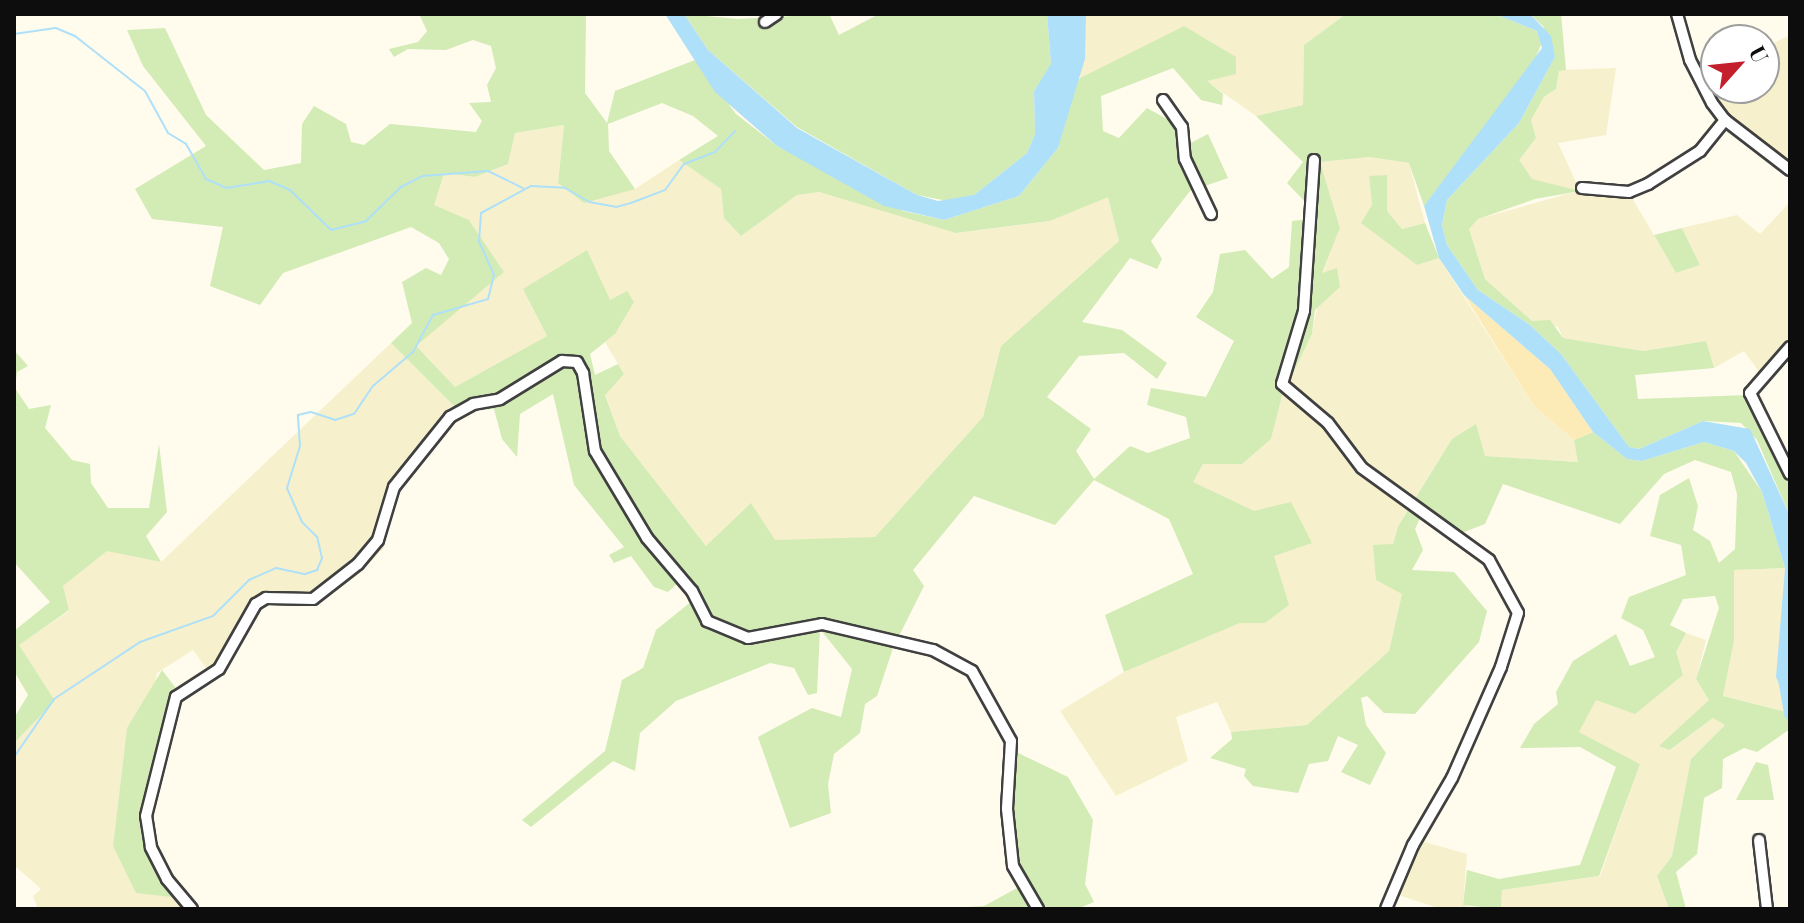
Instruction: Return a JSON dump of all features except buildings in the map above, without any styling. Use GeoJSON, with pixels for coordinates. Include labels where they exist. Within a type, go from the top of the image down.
{"type":"FeatureCollection","features":[{"type":"Feature","properties":{"kind":"street"},"geometry":{"type":"LineString","coordinates":[[765,22],[777,14]]}},
{"type":"Feature","properties":{"kind":"street"},"geometry":{"type":"LineString","coordinates":[[1677,14],[1690,60],[1725,120],[1790,170]]}},
{"type":"Feature","properties":{"kind":"street"},"geometry":{"type":"LineString","coordinates":[[1163,100],[1182,127],[1185,159],[1211,214]]}},
{"type":"Feature","properties":{"kind":"street"},"geometry":{"type":"LineString","coordinates":[[1582,188],[1629,192],[1648,184],[1700,151],[1725,120]]}},
{"type":"Feature","properties":{"kind":"street"},"geometry":{"type":"LineString","coordinates":[[1314,160],[1304,311],[1282,384],[1328,423],[1362,468],[1489,560],[1518,613],[1501,667],[1452,778],[1413,845],[1386,909]]}},
{"type":"Feature","properties":{"kind":"street"},"geometry":{"type":"LineString","coordinates":[[1790,347],[1750,393],[1790,474]]}},
{"type":"Feature","properties":{"kind":"street"},"geometry":{"type":"LineString","coordinates":[[192,909],[162,869],[146,816],[176,697],[219,669],[256,604],[266,598],[313,599],[352,570],[378,540],[394,487],[450,417],[473,404],[500,399],[562,361],[580,366],[595,451],[647,538],[692,591],[707,621],[748,638],[822,624],[933,650],[972,671],[1011,741],[1007,809],[1013,866],[1038,909]]}},
{"type":"Feature","properties":{"kind":"street"},"geometry":{"type":"LineString","coordinates":[[1759,840],[1767,909]]}},
{"type":"Feature","properties":{"kind":"shaded area"},"geometry":{"type":"Polygon","coordinates":[[[1086,14],[1346,14],[1304,45],[1303,105],[1256,116],[1206,81],[1184,26],[1080,78],[1086,14]]]}},
{"type":"Feature","properties":{"kind":"shaded area"},"geometry":{"type":"Polygon","coordinates":[[[1790,35],[1790,172],[1723,122],[1712,104],[1780,104],[1780,40],[1790,35]]]}},
{"type":"Feature","properties":{"kind":"shaded area"},"geometry":{"type":"Polygon","coordinates":[[[1700,60],[1700,83],[1690,66],[1700,60]]]}},
{"type":"Feature","properties":{"kind":"shaded area"},"geometry":{"type":"Polygon","coordinates":[[[1616,68],[1606,135],[1558,143],[1580,191],[1631,196],[1676,273],[1700,265],[1682,228],[1737,215],[1760,234],[1790,202],[1790,350],[1765,380],[1744,351],[1714,368],[1705,341],[1643,351],[1563,338],[1558,327],[1532,321],[1485,279],[1469,229],[1478,219],[1578,191],[1532,179],[1518,160],[1536,138],[1531,120],[1544,97],[1556,89],[1559,70],[1616,68]]]}},
{"type":"Feature","properties":{"kind":"shaded area"},"geometry":{"type":"Polygon","coordinates":[[[564,125],[558,182],[635,189],[679,160],[721,189],[724,218],[741,236],[797,195],[819,192],[957,233],[1050,221],[1108,196],[1119,241],[1001,346],[983,417],[875,537],[706,546],[620,436],[605,394],[624,374],[605,342],[615,334],[610,301],[523,289],[547,336],[455,387],[415,346],[504,272],[469,220],[433,205],[444,173],[475,177],[508,164],[515,133],[564,125]]]}},
{"type":"Feature","properties":{"kind":"shaded area"},"geometry":{"type":"Polygon","coordinates":[[[1370,157],[1409,163],[1425,223],[1402,229],[1387,211],[1386,175],[1369,177],[1372,205],[1417,265],[1439,258],[1534,406],[1574,440],[1579,462],[1484,456],[1452,439],[1398,525],[1393,544],[1402,594],[1389,651],[1307,725],[1231,732],[1217,702],[1176,717],[1188,761],[1116,796],[1060,711],[1124,672],[1240,623],[1265,623],[1254,512],[1192,483],[1203,464],[1242,464],[1271,439],[1282,396],[1312,334],[1317,308],[1340,287],[1322,274],[1340,228],[1320,162],[1370,157]]]}},
{"type":"Feature","properties":{"kind":"shaded area"},"geometry":{"type":"Polygon","coordinates":[[[391,343],[459,411],[396,486],[384,548],[360,573],[312,605],[261,603],[211,675],[193,650],[157,673],[152,694],[127,728],[113,846],[181,898],[188,909],[38,909],[33,896],[41,889],[14,865],[14,743],[55,701],[18,645],[69,611],[63,586],[108,550],[161,562],[391,343]]]}},
{"type":"Feature","properties":{"kind":"shaded area"},"geometry":{"type":"Polygon","coordinates":[[[1785,568],[1777,677],[1790,713],[1723,696],[1734,641],[1734,570],[1785,568]]]}},
{"type":"Feature","properties":{"kind":"shaded area"},"geometry":{"type":"Polygon","coordinates":[[[1686,633],[1706,640],[1696,679],[1710,700],[1660,746],[1671,750],[1713,718],[1725,725],[1691,759],[1672,856],[1657,876],[1669,909],[1501,909],[1502,890],[1600,876],[1640,764],[1579,732],[1596,699],[1676,652],[1686,633]]]}},
{"type":"Feature","properties":{"kind":"shaded area"},"geometry":{"type":"Polygon","coordinates":[[[1418,840],[1467,854],[1463,904],[1473,909],[1441,909],[1395,894],[1418,840]]]}},
{"type":"Feature","properties":{"kind":"green space"},"geometry":{"type":"Polygon","coordinates":[[[586,14],[585,93],[607,123],[615,91],[695,60],[736,114],[777,146],[903,211],[944,220],[1019,196],[1058,148],[1071,91],[1080,78],[1184,26],[1236,57],[1236,74],[1207,81],[1223,94],[1222,105],[1201,100],[1173,68],[1101,96],[1103,131],[1119,138],[1147,108],[1181,127],[1183,147],[1208,134],[1228,178],[1190,191],[1151,241],[1162,259],[1157,269],[1130,258],[1082,322],[1122,330],[1167,363],[1157,379],[1124,353],[1079,356],[1047,397],[1091,429],[1076,451],[1094,479],[1130,446],[1148,453],[1190,438],[1186,417],[1147,405],[1151,388],[1206,397],[1234,341],[1196,317],[1213,292],[1220,254],[1245,250],[1272,279],[1289,267],[1292,221],[1311,219],[1312,209],[1287,183],[1303,162],[1256,116],[1303,105],[1304,45],[1346,14],[1495,14],[1537,31],[1543,40],[1533,64],[1424,206],[1409,163],[1370,157],[1320,162],[1340,228],[1322,273],[1337,268],[1340,287],[1315,310],[1312,334],[1282,396],[1271,439],[1242,464],[1203,464],[1193,482],[1254,511],[1291,502],[1312,543],[1274,556],[1289,605],[1265,623],[1240,623],[1124,672],[1105,615],[1193,574],[1169,519],[1094,480],[1055,525],[974,496],[913,570],[924,586],[893,648],[877,696],[865,704],[860,733],[834,754],[828,784],[831,813],[790,828],[758,737],[812,708],[841,717],[852,669],[820,629],[817,693],[808,695],[794,668],[770,663],[676,701],[640,733],[635,771],[613,761],[531,827],[522,820],[605,751],[622,680],[643,668],[656,630],[692,601],[679,582],[668,592],[654,587],[631,556],[614,563],[609,555],[624,547],[574,485],[553,394],[520,414],[517,457],[502,439],[494,409],[459,411],[391,343],[412,323],[402,282],[426,268],[441,275],[449,259],[439,243],[411,227],[283,273],[260,305],[210,286],[223,227],[152,219],[135,189],[206,146],[143,66],[127,30],[165,28],[206,115],[264,170],[301,163],[302,124],[314,106],[346,124],[351,142],[364,145],[390,124],[476,132],[482,121],[469,103],[491,102],[487,85],[496,68],[491,46],[473,40],[446,50],[408,49],[394,57],[389,49],[418,42],[427,31],[420,16],[586,14]],[[662,103],[608,124],[609,151],[635,189],[584,203],[558,183],[564,125],[515,133],[508,164],[475,177],[444,173],[434,205],[469,220],[504,272],[416,346],[455,387],[547,336],[523,289],[587,250],[610,300],[627,291],[634,302],[615,334],[590,354],[595,375],[618,364],[624,374],[605,395],[620,436],[706,546],[751,503],[775,540],[875,537],[983,417],[1001,346],[1119,241],[1108,197],[1050,221],[956,233],[819,192],[797,195],[741,236],[724,218],[721,189],[679,160],[718,136],[693,116],[662,103]]]}},
{"type":"Feature","properties":{"kind":"green space"},"geometry":{"type":"Polygon","coordinates":[[[684,14],[738,19],[829,14],[839,35],[879,14],[1047,14],[1051,65],[1034,91],[1035,134],[1027,153],[974,195],[953,202],[917,195],[797,127],[708,50],[684,14]]]}},
{"type":"Feature","properties":{"kind":"green space"},"geometry":{"type":"Polygon","coordinates":[[[1530,14],[1561,14],[1566,70],[1559,71],[1556,89],[1544,97],[1531,120],[1536,138],[1519,160],[1532,179],[1580,191],[1535,199],[1478,219],[1469,229],[1485,279],[1532,321],[1550,320],[1563,338],[1643,351],[1706,341],[1714,368],[1635,375],[1638,399],[1748,395],[1790,477],[1790,516],[1757,440],[1741,423],[1703,421],[1639,449],[1629,447],[1561,354],[1530,325],[1478,290],[1447,245],[1442,225],[1447,200],[1519,123],[1555,57],[1543,26],[1530,14]]]}},
{"type":"Feature","properties":{"kind":"green space"},"geometry":{"type":"Polygon","coordinates":[[[1387,175],[1387,211],[1402,229],[1425,223],[1439,258],[1417,265],[1361,223],[1372,205],[1369,176],[1387,175]]]}},
{"type":"Feature","properties":{"kind":"green space"},"geometry":{"type":"Polygon","coordinates":[[[1682,228],[1700,265],[1676,273],[1654,235],[1682,228]]]}},
{"type":"Feature","properties":{"kind":"green space"},"geometry":{"type":"Polygon","coordinates":[[[14,350],[28,366],[17,372],[15,388],[29,409],[51,405],[45,428],[72,460],[90,464],[91,483],[108,508],[149,508],[159,444],[167,512],[146,536],[161,562],[107,551],[63,586],[69,610],[19,645],[55,701],[14,743],[14,718],[28,695],[14,671],[14,631],[50,602],[14,562],[14,350]]]}},
{"type":"Feature","properties":{"kind":"green space"},"geometry":{"type":"Polygon","coordinates":[[[1476,424],[1485,456],[1578,462],[1574,440],[1593,432],[1627,459],[1642,461],[1704,442],[1734,451],[1762,492],[1785,568],[1734,570],[1734,641],[1723,696],[1790,713],[1790,729],[1757,752],[1744,748],[1723,759],[1722,788],[1704,798],[1697,854],[1676,872],[1686,909],[1669,909],[1657,876],[1672,856],[1691,759],[1725,725],[1713,718],[1670,750],[1659,746],[1709,700],[1696,679],[1719,608],[1715,596],[1683,599],[1670,625],[1686,633],[1676,652],[1683,675],[1635,714],[1596,700],[1579,732],[1640,764],[1599,876],[1502,890],[1501,909],[1463,905],[1467,870],[1499,879],[1580,865],[1616,767],[1580,747],[1520,748],[1534,724],[1558,704],[1556,692],[1573,661],[1616,634],[1630,666],[1655,657],[1643,630],[1621,618],[1629,597],[1686,575],[1681,545],[1650,536],[1660,495],[1689,478],[1698,506],[1693,530],[1710,541],[1719,563],[1735,549],[1737,494],[1731,472],[1695,460],[1664,474],[1620,524],[1503,484],[1485,524],[1448,538],[1420,518],[1415,529],[1423,550],[1412,570],[1454,572],[1487,611],[1479,642],[1415,714],[1384,713],[1367,696],[1361,698],[1366,725],[1386,753],[1370,785],[1341,772],[1358,745],[1338,736],[1328,761],[1309,764],[1298,793],[1253,786],[1244,776],[1246,769],[1210,758],[1232,739],[1231,732],[1307,725],[1389,651],[1402,594],[1376,580],[1373,545],[1393,544],[1398,526],[1452,439],[1476,424]]]}},
{"type":"Feature","properties":{"kind":"green space"},"geometry":{"type":"Polygon","coordinates":[[[162,670],[178,691],[170,704],[141,810],[141,834],[181,898],[136,893],[113,846],[127,728],[162,670]]]}},
{"type":"Feature","properties":{"kind":"green space"},"geometry":{"type":"Polygon","coordinates":[[[1012,750],[1068,777],[1093,820],[1085,884],[1094,902],[1077,909],[930,909],[984,906],[1019,887],[1011,868],[1012,750]]]}},
{"type":"Feature","properties":{"kind":"green space"},"geometry":{"type":"Polygon","coordinates":[[[1756,762],[1768,765],[1774,800],[1736,800],[1756,762]]]}},
{"type":"Feature","properties":{"kind":"sand"},"geometry":{"type":"Polygon","coordinates":[[[1464,295],[1550,369],[1593,432],[1574,440],[1534,406],[1464,295]]]}},
{"type":"Feature","properties":{"kind":"water"},"geometry":{"type":"Polygon","coordinates":[[[665,14],[684,14],[708,50],[797,128],[917,195],[938,201],[974,195],[1027,153],[1035,134],[1034,91],[1051,64],[1047,14],[1086,14],[1085,59],[1058,148],[1019,196],[944,220],[884,206],[777,146],[715,92],[665,14]]]}},
{"type":"Feature","properties":{"kind":"water"},"geometry":{"type":"Polygon","coordinates":[[[1495,14],[1530,14],[1551,36],[1555,57],[1519,123],[1447,200],[1442,225],[1447,245],[1478,290],[1530,325],[1561,354],[1629,447],[1639,449],[1703,421],[1750,429],[1790,516],[1790,708],[1776,677],[1785,568],[1762,492],[1746,463],[1734,451],[1704,442],[1642,461],[1627,459],[1593,432],[1550,369],[1464,295],[1439,258],[1424,206],[1542,48],[1537,31],[1495,14]]]}},
{"type":"Feature","properties":{"kind":"waterway"},"geometry":{"type":"LineString","coordinates":[[14,34],[56,28],[75,36],[145,91],[168,133],[186,144],[206,179],[226,188],[269,181],[290,190],[331,230],[366,221],[401,187],[423,176],[488,171],[523,188]]}},
{"type":"Feature","properties":{"kind":"waterway"},"geometry":{"type":"LineString","coordinates":[[14,757],[54,699],[140,642],[213,616],[249,580],[276,568],[305,574],[317,570],[322,558],[317,537],[302,522],[287,488],[300,446],[298,415],[311,412],[335,420],[354,414],[373,386],[413,352],[433,315],[488,299],[494,275],[479,242],[481,213],[531,186],[565,188],[589,202],[616,207],[631,203],[665,190],[684,164],[715,152],[735,131]]}},
{"type":"Feature","properties":{"kind":"waterway"},"geometry":{"type":"LineString","coordinates":[[1784,679],[1790,714]]}}]}
